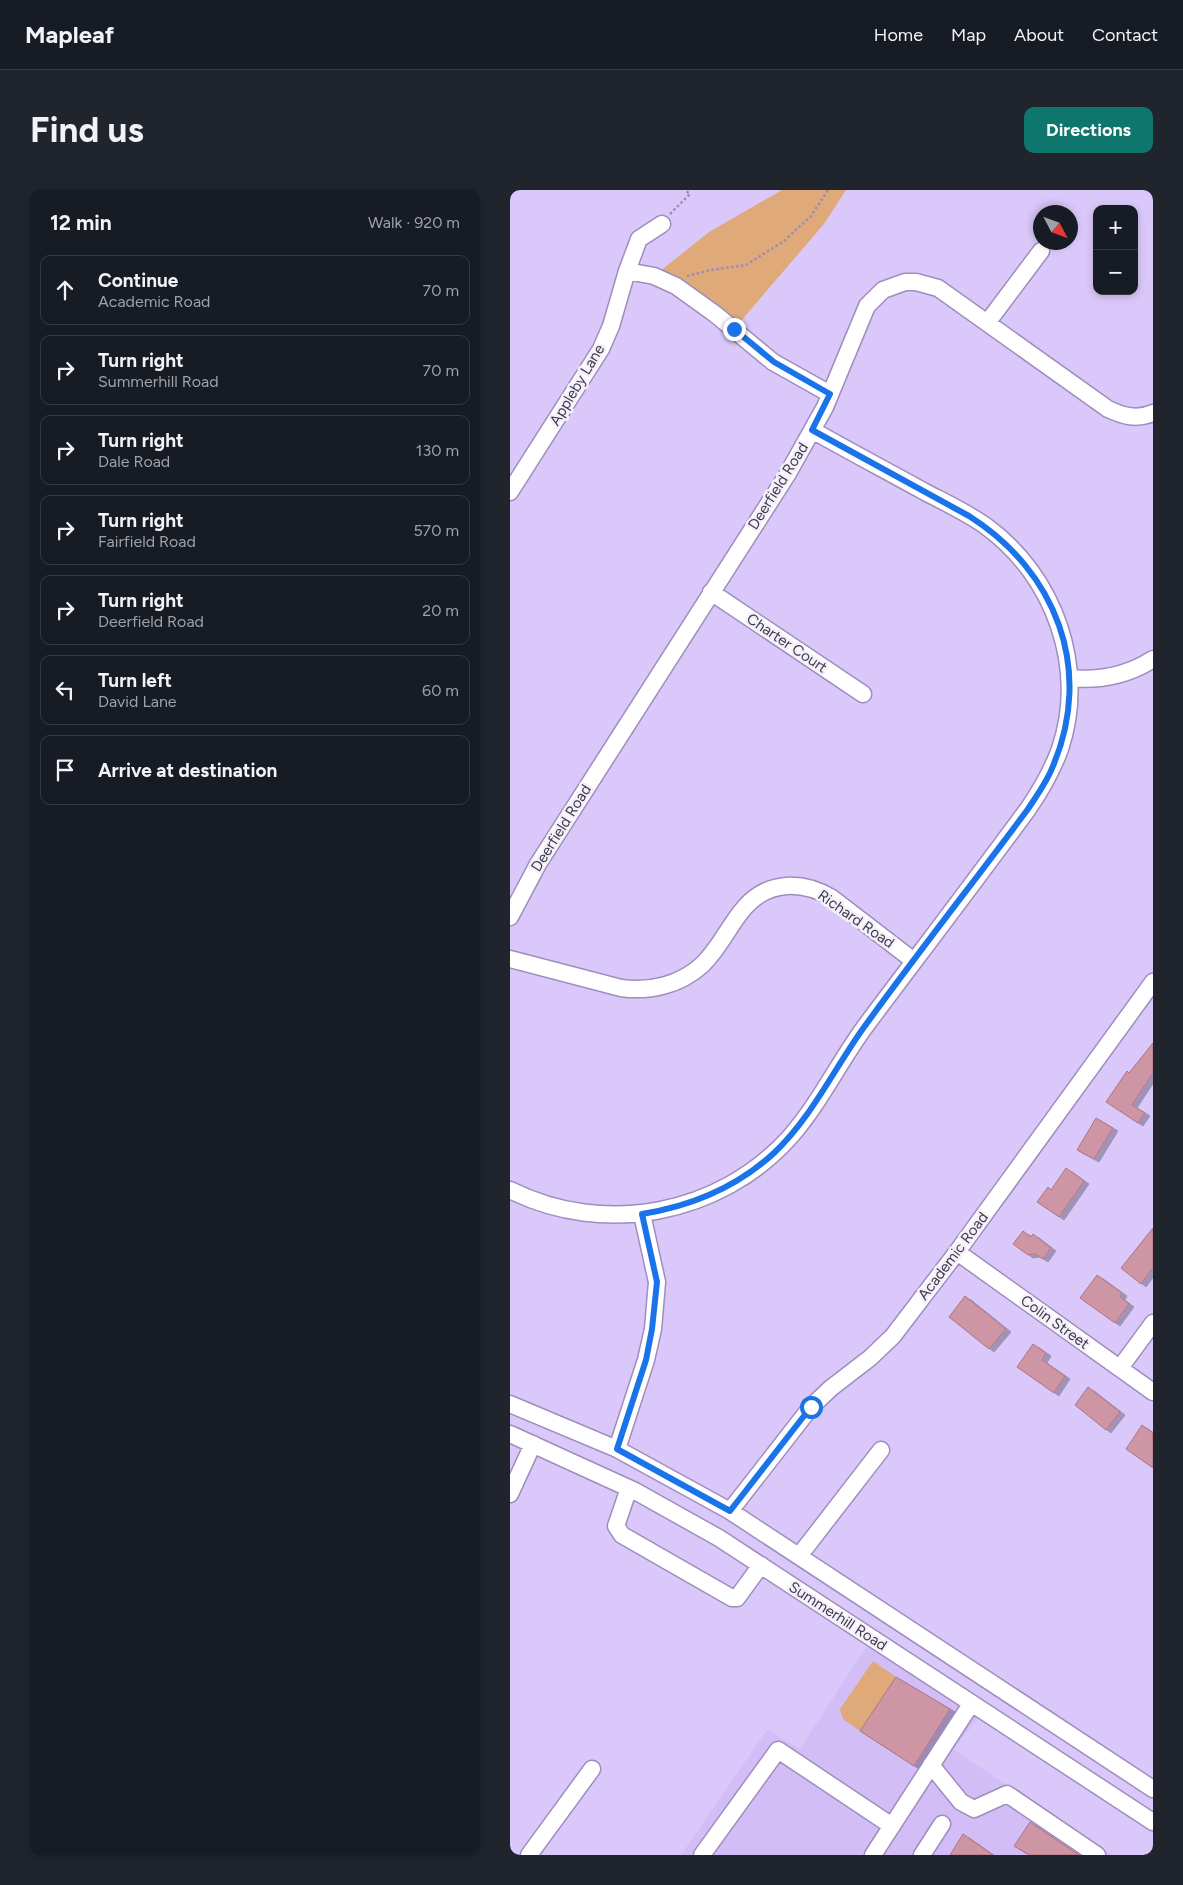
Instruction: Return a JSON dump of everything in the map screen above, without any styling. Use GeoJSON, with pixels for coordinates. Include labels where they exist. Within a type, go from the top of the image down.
{"type":"FeatureCollection","features":[{"type":"Feature","properties":{"kind":"street","name":"Appleby Lane"},"geometry":{"type":"LineString","coordinates":[[510,492],[601,349],[627,271],[640,239],[662,224]]}},
{"type":"Feature","properties":{"kind":"street"},"geometry":{"type":"LineString","coordinates":[[987,323],[1041,251]]}},
{"type":"Feature","properties":{"kind":"street"},"geometry":{"type":"LineString","coordinates":[[627,271],[654,276],[676,286],[715,314],[774,362],[830,394]]}},
{"type":"Feature","properties":{"kind":"street","name":"Deerfield Road"},"geometry":{"type":"LineString","coordinates":[[510,917],[538,864],[787,475],[830,394],[867,306],[874,297],[894,285],[916,282],[938,288],[1108,409],[1127,416],[1137,417],[1153,413]]}},
{"type":"Feature","properties":{"kind":"street"},"geometry":{"type":"LineString","coordinates":[[510,1190],[546,1205],[569,1211],[610,1215],[642,1214],[666,1210],[713,1194],[734,1183],[774,1153],[806,1117],[862,1031],[1028,809],[1044,786],[1053,767],[1065,728],[1069,678],[1065,646],[1052,606],[1031,570],[1003,540],[969,516],[812,430]]}},
{"type":"Feature","properties":{"kind":"street","name":"Charter Court"},"geometry":{"type":"LineString","coordinates":[[711,592],[863,694]]}},
{"type":"Feature","properties":{"kind":"street"},"geometry":{"type":"LineString","coordinates":[[1069,678],[1095,679],[1113,676],[1131,671],[1153,659]]}},
{"type":"Feature","properties":{"kind":"street","name":"Richard Road"},"geometry":{"type":"LineString","coordinates":[[510,959],[621,988],[640,990],[668,985],[685,977],[700,966],[745,906],[755,897],[780,886],[794,885],[807,887],[832,898],[914,961]]}},
{"type":"Feature","properties":{"kind":"street","name":"Academic Road"},"geometry":{"type":"LineString","coordinates":[[730,1511],[811,1407],[831,1388],[870,1358],[893,1336],[957,1252],[1153,982]]}},
{"type":"Feature","properties":{"kind":"street"},"geometry":{"type":"LineString","coordinates":[[617,1449],[646,1360],[652,1329],[657,1282],[642,1214]]}},
{"type":"Feature","properties":{"kind":"street","name":"Colin Street"},"geometry":{"type":"LineString","coordinates":[[957,1252],[1153,1392]]}},
{"type":"Feature","properties":{"kind":"street"},"geometry":{"type":"LineString","coordinates":[[1120,1368],[1153,1323]]}},
{"type":"Feature","properties":{"kind":"street","name":"Summerhill Road"},"geometry":{"type":"LineString","coordinates":[[510,1404],[617,1449],[730,1511],[1153,1789]]}},
{"type":"Feature","properties":{"kind":"street","name":"Summerhill Road"},"geometry":{"type":"LineString","coordinates":[[510,1434],[629,1488],[719,1538],[1153,1822]]}},
{"type":"Feature","properties":{"kind":"street"},"geometry":{"type":"LineString","coordinates":[[510,1494],[533,1444]]}},
{"type":"Feature","properties":{"kind":"street"},"geometry":{"type":"LineString","coordinates":[[799,1556],[881,1450]]}},
{"type":"Feature","properties":{"kind":"street"},"geometry":{"type":"LineString","coordinates":[[629,1488],[616,1526],[622,1535],[732,1598],[736,1598],[760,1565]]}},
{"type":"Feature","properties":{"kind":"street"},"geometry":{"type":"LineString","coordinates":[[872,1855],[971,1704]]}},
{"type":"Feature","properties":{"kind":"street"},"geometry":{"type":"LineString","coordinates":[[702,1855],[778,1750],[892,1826]]}},
{"type":"Feature","properties":{"kind":"street"},"geometry":{"type":"LineString","coordinates":[[931,1766],[961,1802],[974,1808],[1008,1794],[1097,1855]]}},
{"type":"Feature","properties":{"kind":"street"},"geometry":{"type":"LineString","coordinates":[[529,1855],[592,1769]]}},
{"type":"Feature","properties":{"kind":"street"},"geometry":{"type":"LineString","coordinates":[[922,1855],[942,1824]]}},
{"type":"Feature","properties":{"kind":"path"},"geometry":{"type":"LineString","coordinates":[[662,224],[690,194],[686,190]]}},
{"type":"Feature","properties":{"kind":"path"},"geometry":{"type":"LineString","coordinates":[[676,286],[683,278],[690,274],[746,265],[784,241],[812,216],[828,190]]}},
{"type":"Feature","properties":{"kind":"shaded area"},"geometry":{"type":"Polygon","coordinates":[[[782,190],[846,190],[824,224],[734,329],[654,276],[709,232],[782,190]]]}},
{"type":"Feature","properties":{"kind":"shaded area"},"geometry":{"type":"Polygon","coordinates":[[[868,1644],[979,1717],[953,1749],[1111,1855],[681,1855],[767,1730],[800,1749],[868,1644]]]}},
{"type":"Feature","properties":{"kind":"shaded area"},"geometry":{"type":"Polygon","coordinates":[[[873,1661],[896,1677],[860,1731],[843,1719],[840,1709],[873,1661]]]}},
{"type":"Feature","properties":{"kind":"building"},"geometry":{"type":"Polygon","coordinates":[[[1153,1043],[1153,1073],[1132,1105],[1145,1113],[1138,1123],[1106,1102],[1127,1071],[1129,1073],[1153,1043]]]}},
{"type":"Feature","properties":{"kind":"building"},"geometry":{"type":"Polygon","coordinates":[[[1096,1118],[1113,1128],[1094,1159],[1077,1150],[1096,1118]]]}},
{"type":"Feature","properties":{"kind":"building"},"geometry":{"type":"Polygon","coordinates":[[[1066,1168],[1084,1181],[1059,1217],[1037,1202],[1048,1187],[1051,1190],[1066,1168]]]}},
{"type":"Feature","properties":{"kind":"building"},"geometry":{"type":"Polygon","coordinates":[[[1153,1228],[1153,1268],[1141,1284],[1121,1268],[1153,1228]]]}},
{"type":"Feature","properties":{"kind":"building"},"geometry":{"type":"Polygon","coordinates":[[[1023,1231],[1031,1237],[1033,1234],[1051,1248],[1043,1259],[1035,1254],[1028,1255],[1013,1244],[1023,1231]]]}},
{"type":"Feature","properties":{"kind":"building"},"geometry":{"type":"Polygon","coordinates":[[[1097,1275],[1122,1293],[1120,1297],[1129,1304],[1115,1323],[1080,1298],[1097,1275]]]}},
{"type":"Feature","properties":{"kind":"building"},"geometry":{"type":"Polygon","coordinates":[[[965,1296],[1006,1329],[989,1349],[949,1317],[965,1296]]]}},
{"type":"Feature","properties":{"kind":"building"},"geometry":{"type":"Polygon","coordinates":[[[1033,1344],[1046,1353],[1042,1360],[1065,1376],[1054,1393],[1017,1367],[1033,1344]]]}},
{"type":"Feature","properties":{"kind":"building"},"geometry":{"type":"Polygon","coordinates":[[[1088,1387],[1120,1412],[1106,1430],[1075,1405],[1088,1387]]]}},
{"type":"Feature","properties":{"kind":"building"},"geometry":{"type":"Polygon","coordinates":[[[1142,1425],[1153,1433],[1153,1468],[1126,1449],[1142,1425]]]}},
{"type":"Feature","properties":{"kind":"building"},"geometry":{"type":"Polygon","coordinates":[[[896,1677],[950,1709],[914,1766],[860,1731],[896,1677]]]}},
{"type":"Feature","properties":{"kind":"building"},"geometry":{"type":"Polygon","coordinates":[[[1030,1822],[1079,1855],[1029,1855],[1014,1846],[1030,1822]]]}},
{"type":"Feature","properties":{"kind":"building"},"geometry":{"type":"Polygon","coordinates":[[[963,1834],[993,1855],[950,1855],[963,1834]]]}},
{"type":"Feature","properties":{"kind":"route"},"geometry":{"type":"LineString","coordinates":[[734,329],[774,362],[830,394],[812,430],[969,516],[1003,540],[1018,554],[1031,570],[1052,606],[1065,646],[1068,666],[1068,708],[1065,728],[1060,748],[1044,786],[862,1031],[806,1117],[774,1153],[734,1183],[690,1203],[642,1214],[657,1282],[652,1329],[646,1360],[617,1449],[730,1511],[811,1407]]}}]}
